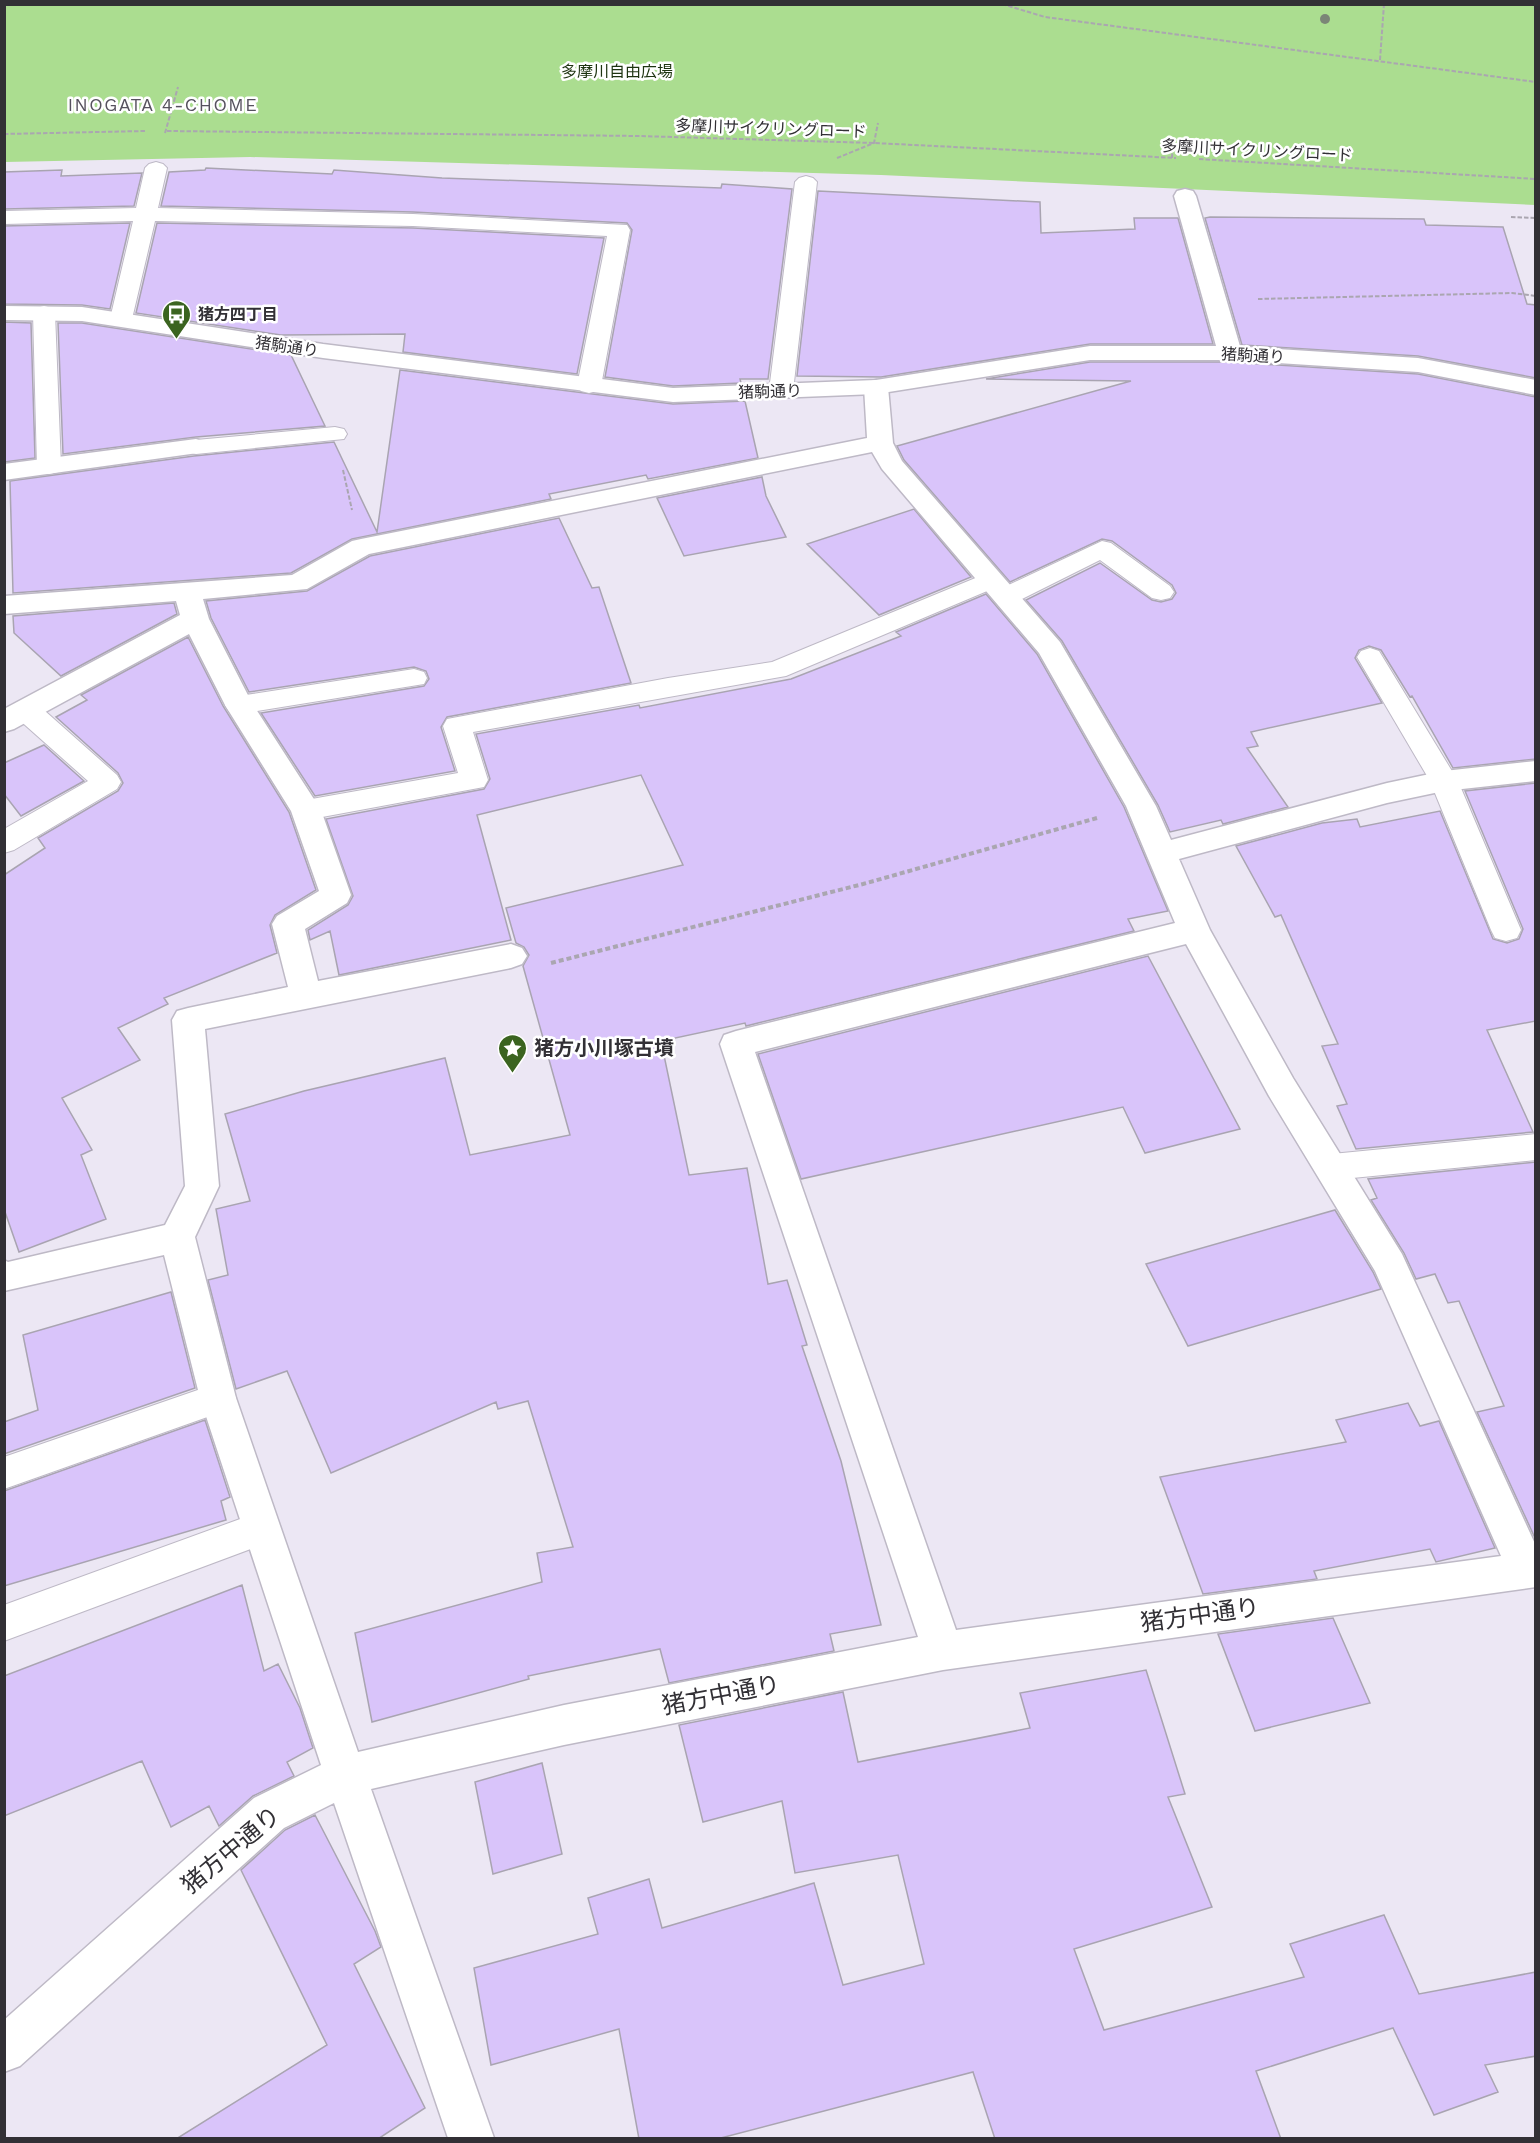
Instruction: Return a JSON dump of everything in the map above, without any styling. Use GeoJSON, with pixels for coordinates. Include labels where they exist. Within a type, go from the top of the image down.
{"type":"FeatureCollection","features":[{"type":"Feature","properties":{"kind":"street"},"geometry":{"type":"LineString","coordinates":[[1185,196],[1230,353]]}},
{"type":"Feature","properties":{"kind":"street","name":"猪駒通り"},"geometry":{"type":"LineString","coordinates":[[4,313],[82,314],[323,351],[673,395],[876,387],[1090,353],[1230,353],[1418,365],[1536,388]]}},
{"type":"Feature","properties":{"kind":"street"},"geometry":{"type":"LineString","coordinates":[[876,387],[880,443],[891,464],[1050,648],[1141,806],[1194,930],[1281,1087],[1390,1264],[1531,1569]]}},
{"type":"Feature","properties":{"kind":"street"},"geometry":{"type":"LineString","coordinates":[[4,605],[191,605],[297,583],[361,547],[880,443]]}},
{"type":"Feature","properties":{"kind":"street"},"geometry":{"type":"LineString","coordinates":[[4,472],[196,447]]}},
{"type":"Feature","properties":{"kind":"street"},"geometry":{"type":"LineString","coordinates":[[191,605],[238,705],[306,810],[336,895],[288,924],[306,995]]}},
{"type":"Feature","properties":{"kind":"street"},"geometry":{"type":"LineString","coordinates":[[15,716],[191,605]]}},
{"type":"Feature","properties":{"kind":"street"},"geometry":{"type":"LineString","coordinates":[[1162,853],[1387,793],[1444,781],[1536,771]]}},
{"type":"Feature","properties":{"kind":"street"},"geometry":{"type":"LineString","coordinates":[[943,1651],[736,1044],[1194,930]]}},
{"type":"Feature","properties":{"kind":"street"},"geometry":{"type":"LineString","coordinates":[[471,2139],[218,1398],[177,1237],[202,1186],[188,1020],[511,956]]}},
{"type":"Feature","properties":{"kind":"street"},"geometry":{"type":"LineString","coordinates":[[4,1275],[6,1277],[177,1237]]}},
{"type":"Feature","properties":{"kind":"street","name":"猪方中通り"},"geometry":{"type":"LineString","coordinates":[[4,2050],[269,1814],[345,1775],[564,1725],[943,1651],[1531,1569]]}},
{"type":"Feature","properties":{"kind":"lane"},"geometry":{"type":"LineString","coordinates":[[121,319],[156,168]]}},
{"type":"Feature","properties":{"kind":"lane"},"geometry":{"type":"LineString","coordinates":[[781,391],[806,182]]}},
{"type":"Feature","properties":{"kind":"lane"},"geometry":{"type":"LineString","coordinates":[[4,218],[146,214],[413,220],[620,230],[589,386]]}},
{"type":"Feature","properties":{"kind":"lane"},"geometry":{"type":"LineString","coordinates":[[44,313],[49,466]]}},
{"type":"Feature","properties":{"kind":"lane"},"geometry":{"type":"LineString","coordinates":[[196,447],[335,434]]}},
{"type":"Feature","properties":{"kind":"lane"},"geometry":{"type":"LineString","coordinates":[[306,810],[474,780],[457,726],[668,687],[777,670],[1102,549],[1161,592]]}},
{"type":"Feature","properties":{"kind":"lane"},"geometry":{"type":"LineString","coordinates":[[1370,657],[1444,781],[1506,930]]}},
{"type":"Feature","properties":{"kind":"lane"},"geometry":{"type":"LineString","coordinates":[[238,705],[414,678]]}},
{"type":"Feature","properties":{"kind":"lane"},"geometry":{"type":"LineString","coordinates":[[4,843],[107,782],[15,716]]}},
{"type":"Feature","properties":{"kind":"lane"},"geometry":{"type":"LineString","coordinates":[[1332,1167],[1536,1147]]}},
{"type":"Feature","properties":{"kind":"lane"},"geometry":{"type":"LineString","coordinates":[[4,1473],[218,1398]]}},
{"type":"Feature","properties":{"kind":"lane"},"geometry":{"type":"LineString","coordinates":[[4,1623],[262,1528]]}},
{"type":"Feature","properties":{"kind":"path"},"geometry":{"type":"LineString","coordinates":[[1002,4],[1045,17],[1536,82]]}},
{"type":"Feature","properties":{"kind":"path"},"geometry":{"type":"LineString","coordinates":[[1380,60],[1384,4]]}},
{"type":"Feature","properties":{"kind":"path","name":"多摩川サイクリングロード"},"geometry":{"type":"LineString","coordinates":[[178,87],[165,131],[627,136],[874,143],[1183,158]]}},
{"type":"Feature","properties":{"kind":"path"},"geometry":{"type":"LineString","coordinates":[[874,143],[878,123]]}},
{"type":"Feature","properties":{"kind":"path"},"geometry":{"type":"LineString","coordinates":[[4,134],[153,131]]}},
{"type":"Feature","properties":{"kind":"path"},"geometry":{"type":"LineString","coordinates":[[1172,158],[1173,137]]}},
{"type":"Feature","properties":{"kind":"path","name":"多摩川サイクリングロード"},"geometry":{"type":"LineString","coordinates":[[1194,159],[1536,179]]}},
{"type":"Feature","properties":{"kind":"path"},"geometry":{"type":"LineString","coordinates":[[1511,217],[1536,218]]}},
{"type":"Feature","properties":{"kind":"path"},"geometry":{"type":"LineString","coordinates":[[1216,300],[1512,293],[1536,296]]}},
{"type":"Feature","properties":{"kind":"path"},"geometry":{"type":"LineString","coordinates":[[335,434],[361,547]]}},
{"type":"Feature","properties":{"kind":"path"},"geometry":{"type":"LineString","coordinates":[[511,956],[538,967],[863,884],[1141,806]]}},
{"type":"Feature","properties":{"kind":"green space","name":"多摩川自由広場"},"geometry":{"type":"Polygon","coordinates":[[[4,5],[1535,5],[1535,205],[881,175],[250,157],[5,162],[4,5]]]}},
{"type":"Feature","properties":{"kind":"building"},"geometry":{"type":"Polygon","coordinates":[[[206,168],[332,174],[334,170],[442,178],[721,188],[722,184],[792,189],[768,379],[740,379],[741,383],[673,386],[605,377],[632,230],[627,223],[413,212],[161,206],[169,172],[205,170],[206,168]]]}},
{"type":"Feature","properties":{"kind":"building"},"geometry":{"type":"Polygon","coordinates":[[[62,170],[61,176],[142,173],[134,206],[4,209],[4,172],[62,170]]]}},
{"type":"Feature","properties":{"kind":"building"},"geometry":{"type":"Polygon","coordinates":[[[818,191],[1040,202],[1041,233],[1135,229],[1134,218],[1178,218],[1213,344],[1090,344],[881,377],[797,376],[818,191]]]}},
{"type":"Feature","properties":{"kind":"building"},"geometry":{"type":"Polygon","coordinates":[[[1205,218],[1424,219],[1426,225],[1503,227],[1527,304],[1536,305],[1536,378],[1418,356],[1242,345],[1205,218]]]}},
{"type":"Feature","properties":{"kind":"building"},"geometry":{"type":"Polygon","coordinates":[[[130,223],[110,309],[82,305],[4,304],[4,226],[130,223]]]}},
{"type":"Feature","properties":{"kind":"building"},"geometry":{"type":"Polygon","coordinates":[[[157,223],[413,228],[604,238],[577,374],[403,352],[405,334],[281,335],[136,313],[157,223]]]}},
{"type":"Feature","properties":{"kind":"building"},"geometry":{"type":"Polygon","coordinates":[[[4,322],[31,323],[35,458],[4,462],[4,322]]]}},
{"type":"Feature","properties":{"kind":"building"},"geometry":{"type":"Polygon","coordinates":[[[58,323],[82,323],[291,355],[325,426],[196,437],[63,454],[58,323]]]}},
{"type":"Feature","properties":{"kind":"building"},"geometry":{"type":"Polygon","coordinates":[[[1090,362],[1230,362],[1418,374],[1536,397],[1536,759],[1453,768],[1412,696],[1410,697],[1381,650],[1369,646],[1359,650],[1355,658],[1382,703],[1251,732],[1258,746],[1247,748],[1288,807],[1223,824],[1221,820],[1170,832],[1158,805],[1062,641],[1026,600],[1100,563],[1152,600],[1161,602],[1172,599],[1176,593],[1172,585],[1112,541],[1102,539],[1010,582],[904,460],[897,446],[1131,381],[986,379],[1090,362]]]}},
{"type":"Feature","properties":{"kind":"building"},"geometry":{"type":"Polygon","coordinates":[[[400,370],[673,404],[745,401],[758,458],[648,479],[646,475],[549,494],[551,499],[352,539],[291,573],[13,593],[10,481],[194,456],[334,442],[377,532],[400,370]]]}},
{"type":"Feature","properties":{"kind":"building"},"geometry":{"type":"Polygon","coordinates":[[[762,477],[766,496],[786,537],[684,556],[657,498],[762,477]]]}},
{"type":"Feature","properties":{"kind":"building"},"geometry":{"type":"Polygon","coordinates":[[[914,509],[971,577],[879,615],[807,544],[914,509]]]}},
{"type":"Feature","properties":{"kind":"building"},"geometry":{"type":"Polygon","coordinates":[[[559,518],[592,588],[599,587],[631,683],[447,717],[441,727],[455,771],[315,796],[261,713],[424,686],[429,679],[426,671],[414,667],[249,692],[211,618],[206,601],[307,591],[370,556],[559,518]]]}},
{"type":"Feature","properties":{"kind":"building"},"geometry":{"type":"Polygon","coordinates":[[[986,594],[1037,654],[1124,807],[1168,911],[1128,919],[1134,931],[746,1026],[745,1023],[661,1041],[689,1175],[747,1168],[768,1284],[787,1280],[807,1345],[802,1346],[841,1461],[881,1625],[830,1634],[834,1651],[669,1683],[660,1649],[528,1676],[529,1679],[372,1722],[355,1633],[542,1582],[537,1553],[573,1547],[528,1401],[498,1409],[496,1402],[331,1473],[287,1371],[236,1389],[208,1280],[228,1275],[216,1209],[250,1201],[225,1114],[304,1091],[445,1058],[470,1155],[570,1135],[523,966],[529,955],[524,947],[516,943],[506,908],[683,865],[641,775],[477,815],[511,940],[339,975],[330,931],[310,940],[308,930],[348,905],[353,896],[326,819],[484,789],[490,779],[476,734],[639,705],[640,708],[791,679],[901,636],[896,632],[986,594]]]}},
{"type":"Feature","properties":{"kind":"building"},"geometry":{"type":"Polygon","coordinates":[[[174,603],[177,614],[61,676],[14,633],[13,616],[174,603]]]}},
{"type":"Feature","properties":{"kind":"building"},"geometry":{"type":"Polygon","coordinates":[[[188,637],[223,706],[289,812],[316,890],[275,915],[270,925],[277,953],[164,998],[168,1004],[118,1028],[140,1060],[62,1098],[92,1150],[81,1155],[106,1219],[19,1252],[4,1209],[4,875],[45,848],[38,838],[118,791],[123,783],[118,773],[56,717],[87,700],[81,695],[188,637]]]}},
{"type":"Feature","properties":{"kind":"building"},"geometry":{"type":"Polygon","coordinates":[[[44,745],[84,781],[21,816],[4,794],[4,763],[44,745]]]}},
{"type":"Feature","properties":{"kind":"building"},"geometry":{"type":"Polygon","coordinates":[[[1536,783],[1536,1021],[1487,1030],[1533,1132],[1356,1149],[1337,1106],[1347,1104],[1322,1046],[1338,1044],[1281,915],[1275,917],[1236,846],[1322,823],[1357,819],[1360,827],[1440,811],[1493,939],[1507,943],[1519,939],[1523,929],[1465,791],[1536,783]]]}},
{"type":"Feature","properties":{"kind":"building"},"geometry":{"type":"Polygon","coordinates":[[[1148,956],[1240,1129],[1145,1153],[1123,1107],[801,1179],[758,1054],[1148,956]]]}},
{"type":"Feature","properties":{"kind":"building"},"geometry":{"type":"Polygon","coordinates":[[[1536,1162],[1535,1538],[1477,1412],[1504,1406],[1459,1301],[1448,1303],[1435,1274],[1416,1279],[1404,1253],[1371,1200],[1377,1198],[1368,1179],[1536,1162]]]}},
{"type":"Feature","properties":{"kind":"building"},"geometry":{"type":"Polygon","coordinates":[[[1335,1210],[1381,1289],[1188,1346],[1146,1264],[1335,1210]]]}},
{"type":"Feature","properties":{"kind":"building"},"geometry":{"type":"Polygon","coordinates":[[[171,1292],[195,1388],[4,1454],[4,1422],[38,1410],[23,1335],[171,1292]]]}},
{"type":"Feature","properties":{"kind":"building"},"geometry":{"type":"Polygon","coordinates":[[[1408,1403],[1420,1426],[1439,1421],[1495,1548],[1436,1562],[1430,1549],[1314,1571],[1317,1579],[1203,1594],[1160,1477],[1346,1442],[1336,1420],[1408,1403]]]}},
{"type":"Feature","properties":{"kind":"building"},"geometry":{"type":"Polygon","coordinates":[[[205,1420],[230,1497],[221,1501],[226,1520],[4,1586],[4,1491],[205,1420]]]}},
{"type":"Feature","properties":{"kind":"building"},"geometry":{"type":"Polygon","coordinates":[[[242,1585],[264,1671],[278,1664],[300,1708],[313,1748],[287,1762],[294,1776],[253,1796],[219,1826],[209,1806],[171,1827],[142,1761],[4,1816],[4,1676],[242,1585]]]}},
{"type":"Feature","properties":{"kind":"building"},"geometry":{"type":"Polygon","coordinates":[[[1333,1618],[1370,1703],[1255,1731],[1218,1634],[1333,1618]]]}},
{"type":"Feature","properties":{"kind":"building"},"geometry":{"type":"Polygon","coordinates":[[[1146,1670],[1185,1794],[1168,1797],[1212,1907],[1074,1949],[1104,2030],[1304,1977],[1290,1944],[1384,1915],[1419,1994],[1536,1972],[1536,2056],[1485,2065],[1498,2092],[1434,2115],[1393,2028],[1256,2071],[1281,2139],[995,2139],[973,2072],[717,2139],[639,2139],[619,2029],[491,2065],[474,1968],[598,1934],[588,1898],[649,1879],[662,1928],[814,1883],[843,1985],[924,1964],[898,1855],[795,1873],[782,1801],[703,1822],[679,1725],[843,1692],[858,1762],[1030,1728],[1020,1693],[1146,1670]]]}},
{"type":"Feature","properties":{"kind":"building"},"geometry":{"type":"Polygon","coordinates":[[[542,1763],[562,1854],[493,1874],[475,1782],[542,1763]]]}},
{"type":"Feature","properties":{"kind":"building"},"geometry":{"type":"Polygon","coordinates":[[[315,1815],[381,1947],[354,1964],[425,2108],[378,2139],[176,2139],[327,2045],[241,1870],[285,1830],[315,1815]]]}},
{"type":"Feature","properties":{"kind":"place","name":"猪方四丁目"},"geometry":{"type":"Point","coordinates":[177,340]}},
{"type":"Feature","properties":{"kind":"place","name":"猪方小川塚古墳"},"geometry":{"type":"Point","coordinates":[513,1074]}},
{"type":"Feature","properties":{"kind":"district","name":"INOGATA 4-CHOME"},"geometry":{"type":"Point","coordinates":[163,105]}}]}
